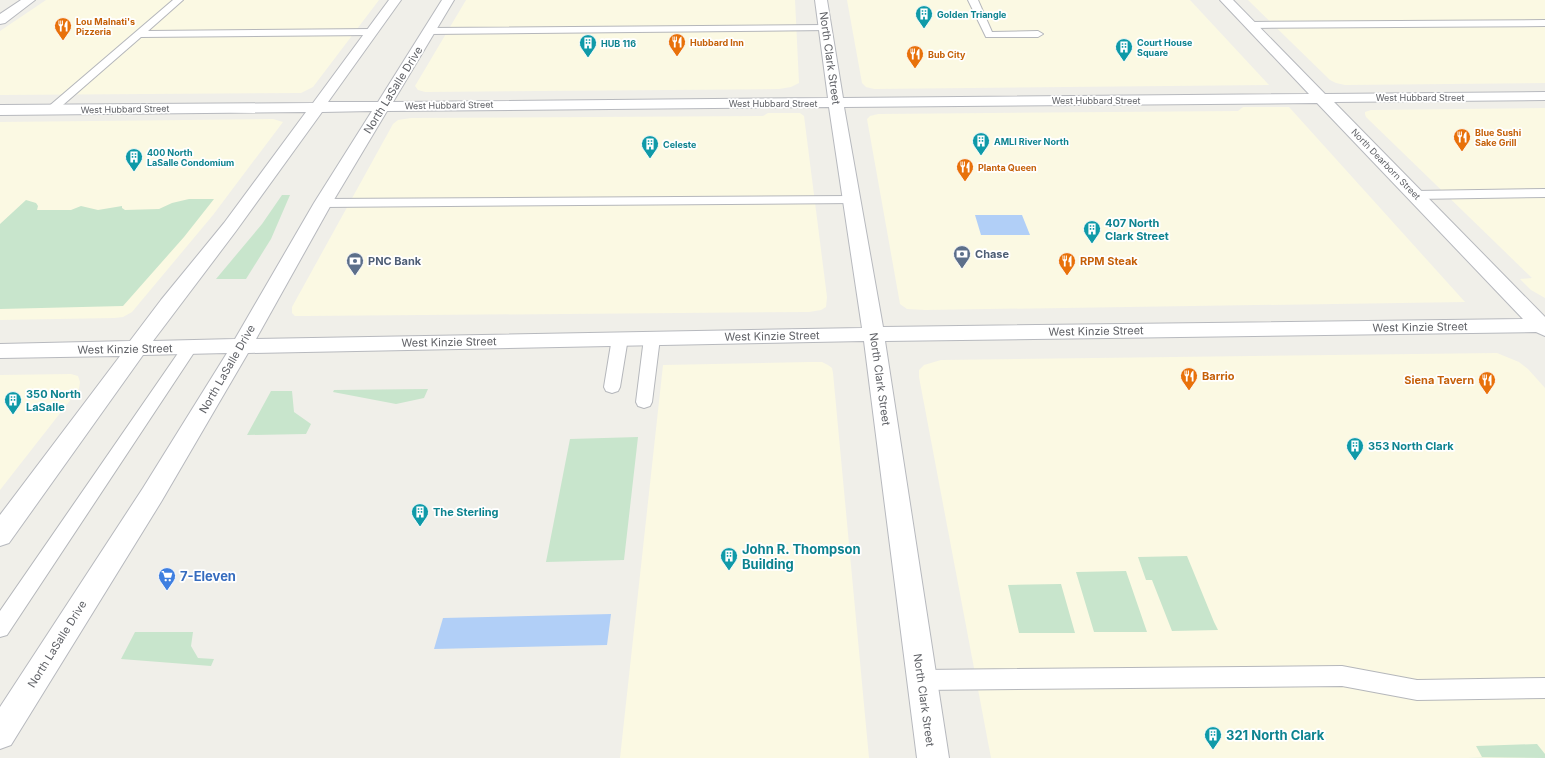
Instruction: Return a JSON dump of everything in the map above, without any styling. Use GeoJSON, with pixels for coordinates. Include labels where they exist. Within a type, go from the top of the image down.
{"type":"FeatureCollection","features":[{"type":"Feature","properties":{"kind":"main road"},"geometry":{"type":"LineString","coordinates":[[0,20],[29,0]]}},
{"type":"Feature","properties":{"kind":"main road"},"geometry":{"type":"LineString","coordinates":[[0,535],[136,348],[230,227],[394,0]]}},
{"type":"Feature","properties":{"kind":"main road","name":"North LaSalle Drive"},"geometry":{"type":"LineString","coordinates":[[0,734],[152,495],[221,382],[240,346],[323,203],[448,0]]}},
{"type":"Feature","properties":{"kind":"main road","name":"North Clark Street"},"geometry":{"type":"LineString","coordinates":[[821,0],[874,335],[933,758]]}},
{"type":"Feature","properties":{"kind":"main road","name":"North Dearborn Street"},"geometry":{"type":"LineString","coordinates":[[1226,0],[1544,326]]}},
{"type":"Feature","properties":{"kind":"main road","name":"West Hubbard Street"},"geometry":{"type":"LineString","coordinates":[[0,110],[1545,96]]}},
{"type":"Feature","properties":{"kind":"main road","name":"West Kinzie Street"},"geometry":{"type":"LineString","coordinates":[[0,351],[620,338],[1544,326]]}},
{"type":"Feature","properties":{"kind":"lane"},"geometry":{"type":"LineString","coordinates":[[52,109],[178,0]]}},
{"type":"Feature","properties":{"kind":"lane"},"geometry":{"type":"LineString","coordinates":[[973,0],[989,35],[1038,34]]}},
{"type":"Feature","properties":{"kind":"lane"},"geometry":{"type":"LineString","coordinates":[[1251,26],[1545,23]]}},
{"type":"Feature","properties":{"kind":"lane"},"geometry":{"type":"LineString","coordinates":[[429,31],[826,28]]}},
{"type":"Feature","properties":{"kind":"lane"},"geometry":{"type":"LineString","coordinates":[[139,34],[372,32]]}},
{"type":"Feature","properties":{"kind":"lane"},"geometry":{"type":"LineString","coordinates":[[1415,195],[1545,193]]}},
{"type":"Feature","properties":{"kind":"lane"},"geometry":{"type":"LineString","coordinates":[[323,203],[852,200]]}},
{"type":"Feature","properties":{"kind":"lane"},"geometry":{"type":"LineString","coordinates":[[612,387],[620,338]]}},
{"type":"Feature","properties":{"kind":"lane"},"geometry":{"type":"LineString","coordinates":[[644,402],[652,338]]}},
{"type":"Feature","properties":{"kind":"lane"},"geometry":{"type":"LineString","coordinates":[[0,628],[190,347]]}},
{"type":"Feature","properties":{"kind":"lane"},"geometry":{"type":"LineString","coordinates":[[922,680],[1342,676],[1417,690],[1545,688]]}},
{"type":"Feature","properties":{"kind":"shaded area"},"geometry":{"type":"Polygon","coordinates":[[[46,0],[379,0],[313,87],[301,93],[0,95],[0,31],[46,0]]]}},
{"type":"Feature","properties":{"kind":"shaded area"},"geometry":{"type":"Polygon","coordinates":[[[466,0],[795,0],[799,83],[791,87],[779,89],[425,92],[418,90],[415,86],[466,0]]]}},
{"type":"Feature","properties":{"kind":"shaded area"},"geometry":{"type":"Polygon","coordinates":[[[847,0],[1190,0],[1269,85],[874,89],[866,87],[862,83],[847,0]]]}},
{"type":"Feature","properties":{"kind":"shaded area"},"geometry":{"type":"Polygon","coordinates":[[[1248,0],[1545,0],[1545,83],[1345,85],[1336,83],[1330,80],[1248,0]]]}},
{"type":"Feature","properties":{"kind":"shaded area"},"geometry":{"type":"Polygon","coordinates":[[[1243,107],[1289,107],[1465,302],[925,310],[907,309],[900,304],[867,119],[870,116],[878,114],[1238,111],[1243,107]]]}},
{"type":"Feature","properties":{"kind":"shaded area"},"geometry":{"type":"Polygon","coordinates":[[[1545,108],[1545,298],[1531,290],[1520,279],[1532,278],[1366,117],[1365,112],[1371,110],[1545,108]]]}},
{"type":"Feature","properties":{"kind":"shaded area"},"geometry":{"type":"Polygon","coordinates":[[[768,113],[800,113],[804,116],[827,297],[826,307],[821,310],[809,312],[304,316],[295,316],[292,313],[292,307],[393,124],[398,120],[411,118],[763,116],[768,113]]]}},
{"type":"Feature","properties":{"kind":"shaded area"},"geometry":{"type":"Polygon","coordinates":[[[273,119],[283,122],[213,215],[132,312],[123,317],[115,318],[0,320],[0,122],[273,119]]]}},
{"type":"Feature","properties":{"kind":"shaded area"},"geometry":{"type":"Polygon","coordinates":[[[1497,353],[1519,362],[1528,369],[1545,388],[1545,758],[991,758],[919,377],[919,370],[924,365],[941,360],[1497,353]]]}},
{"type":"Feature","properties":{"kind":"shaded area","name":"John R. Thompson Building"},"geometry":{"type":"Polygon","coordinates":[[[822,362],[832,368],[833,373],[869,758],[620,758],[663,365],[822,362]]]}},
{"type":"Feature","properties":{"kind":"shaded area"},"geometry":{"type":"Polygon","coordinates":[[[71,374],[78,376],[80,382],[79,389],[0,490],[0,375],[71,374]]]}},
{"type":"Feature","properties":{"kind":"green space"},"geometry":{"type":"Polygon","coordinates":[[[282,195],[290,195],[271,239],[246,279],[216,279],[262,224],[282,195]]]}},
{"type":"Feature","properties":{"kind":"green space"},"geometry":{"type":"Polygon","coordinates":[[[189,199],[214,199],[184,237],[123,306],[0,309],[0,224],[26,200],[36,203],[38,206],[37,210],[71,210],[81,206],[98,210],[122,206],[125,210],[159,209],[172,203],[189,199]]]}},
{"type":"Feature","properties":{"kind":"green space"},"geometry":{"type":"Polygon","coordinates":[[[428,389],[424,398],[396,404],[333,392],[334,390],[428,389]]]}},
{"type":"Feature","properties":{"kind":"green space"},"geometry":{"type":"Polygon","coordinates":[[[271,391],[292,391],[294,412],[311,424],[306,434],[247,435],[271,391]]]}},
{"type":"Feature","properties":{"kind":"green space"},"geometry":{"type":"Polygon","coordinates":[[[638,437],[624,560],[546,562],[570,439],[638,437]]]}},
{"type":"Feature","properties":{"kind":"green space"},"geometry":{"type":"Polygon","coordinates":[[[1187,556],[1218,630],[1172,631],[1152,580],[1146,580],[1138,557],[1187,556]]]}},
{"type":"Feature","properties":{"kind":"green space"},"geometry":{"type":"Polygon","coordinates":[[[1126,571],[1147,632],[1094,632],[1076,572],[1126,571]]]}},
{"type":"Feature","properties":{"kind":"green space"},"geometry":{"type":"Polygon","coordinates":[[[1061,584],[1075,633],[1019,633],[1008,585],[1061,584]]]}},
{"type":"Feature","properties":{"kind":"green space"},"geometry":{"type":"Polygon","coordinates":[[[135,632],[193,632],[191,646],[198,658],[214,659],[211,666],[121,659],[135,632]]]}},
{"type":"Feature","properties":{"kind":"green space"},"geometry":{"type":"Polygon","coordinates":[[[1537,744],[1545,754],[1545,758],[1467,757],[1482,757],[1476,746],[1537,744]]]}},
{"type":"Feature","properties":{"kind":"water"},"geometry":{"type":"Polygon","coordinates":[[[975,215],[1022,215],[1030,235],[981,235],[975,215]]]}},
{"type":"Feature","properties":{"kind":"water"},"geometry":{"type":"Polygon","coordinates":[[[611,614],[607,645],[434,649],[443,618],[611,614]]]}},
{"type":"Feature","properties":{"kind":"place","name":"Golden Triangle"},"geometry":{"type":"Point","coordinates":[924,29]}},
{"type":"Feature","properties":{"kind":"place","name":"Lou Malnati's Pizzeria"},"geometry":{"type":"Point","coordinates":[63,41]}},
{"type":"Feature","properties":{"kind":"place","name":"Hubbard Inn"},"geometry":{"type":"Point","coordinates":[677,57]}},
{"type":"Feature","properties":{"kind":"place","name":"HUB 116"},"geometry":{"type":"Point","coordinates":[588,58]}},
{"type":"Feature","properties":{"kind":"place","name":"Court House Square"},"geometry":{"type":"Point","coordinates":[1124,62]}},
{"type":"Feature","properties":{"kind":"place","name":"Bub City"},"geometry":{"type":"Point","coordinates":[915,69]}},
{"type":"Feature","properties":{"kind":"place","name":"Blue Sushi Sake Grill"},"geometry":{"type":"Point","coordinates":[1462,152]}},
{"type":"Feature","properties":{"kind":"place","name":"AMLI River North"},"geometry":{"type":"Point","coordinates":[981,156]}},
{"type":"Feature","properties":{"kind":"place","name":"Celeste"},"geometry":{"type":"Point","coordinates":[650,159]}},
{"type":"Feature","properties":{"kind":"place","name":"400 North LaSalle Condomium"},"geometry":{"type":"Point","coordinates":[134,172]}},
{"type":"Feature","properties":{"kind":"place","name":"Planta Queen"},"geometry":{"type":"Point","coordinates":[965,182]}},
{"type":"Feature","properties":{"kind":"place","name":"407 North Clark Street"},"geometry":{"type":"Point","coordinates":[1092,244]}},
{"type":"Feature","properties":{"kind":"place","name":"Chase"},"geometry":{"type":"Point","coordinates":[962,269]}},
{"type":"Feature","properties":{"kind":"place","name":"PNC Bank"},"geometry":{"type":"Point","coordinates":[355,276]}},
{"type":"Feature","properties":{"kind":"place","name":"RPM Steak"},"geometry":{"type":"Point","coordinates":[1067,276]}},
{"type":"Feature","properties":{"kind":"place","name":"Barrio"},"geometry":{"type":"Point","coordinates":[1189,391]}},
{"type":"Feature","properties":{"kind":"place","name":"Siena Tavern"},"geometry":{"type":"Point","coordinates":[1487,395]}},
{"type":"Feature","properties":{"kind":"place","name":"350 North LaSalle"},"geometry":{"type":"Point","coordinates":[13,415]}},
{"type":"Feature","properties":{"kind":"place","name":"353 North Clark"},"geometry":{"type":"Point","coordinates":[1355,461]}},
{"type":"Feature","properties":{"kind":"place","name":"The Sterling"},"geometry":{"type":"Point","coordinates":[420,527]}},
{"type":"Feature","properties":{"kind":"place","name":"John R. Thompson Building"},"geometry":{"type":"Point","coordinates":[729,571]}},
{"type":"Feature","properties":{"kind":"place","name":"7-Eleven"},"geometry":{"type":"Point","coordinates":[167,591]}},
{"type":"Feature","properties":{"kind":"place","name":"321 North Clark"},"geometry":{"type":"Point","coordinates":[1213,750]}}]}
